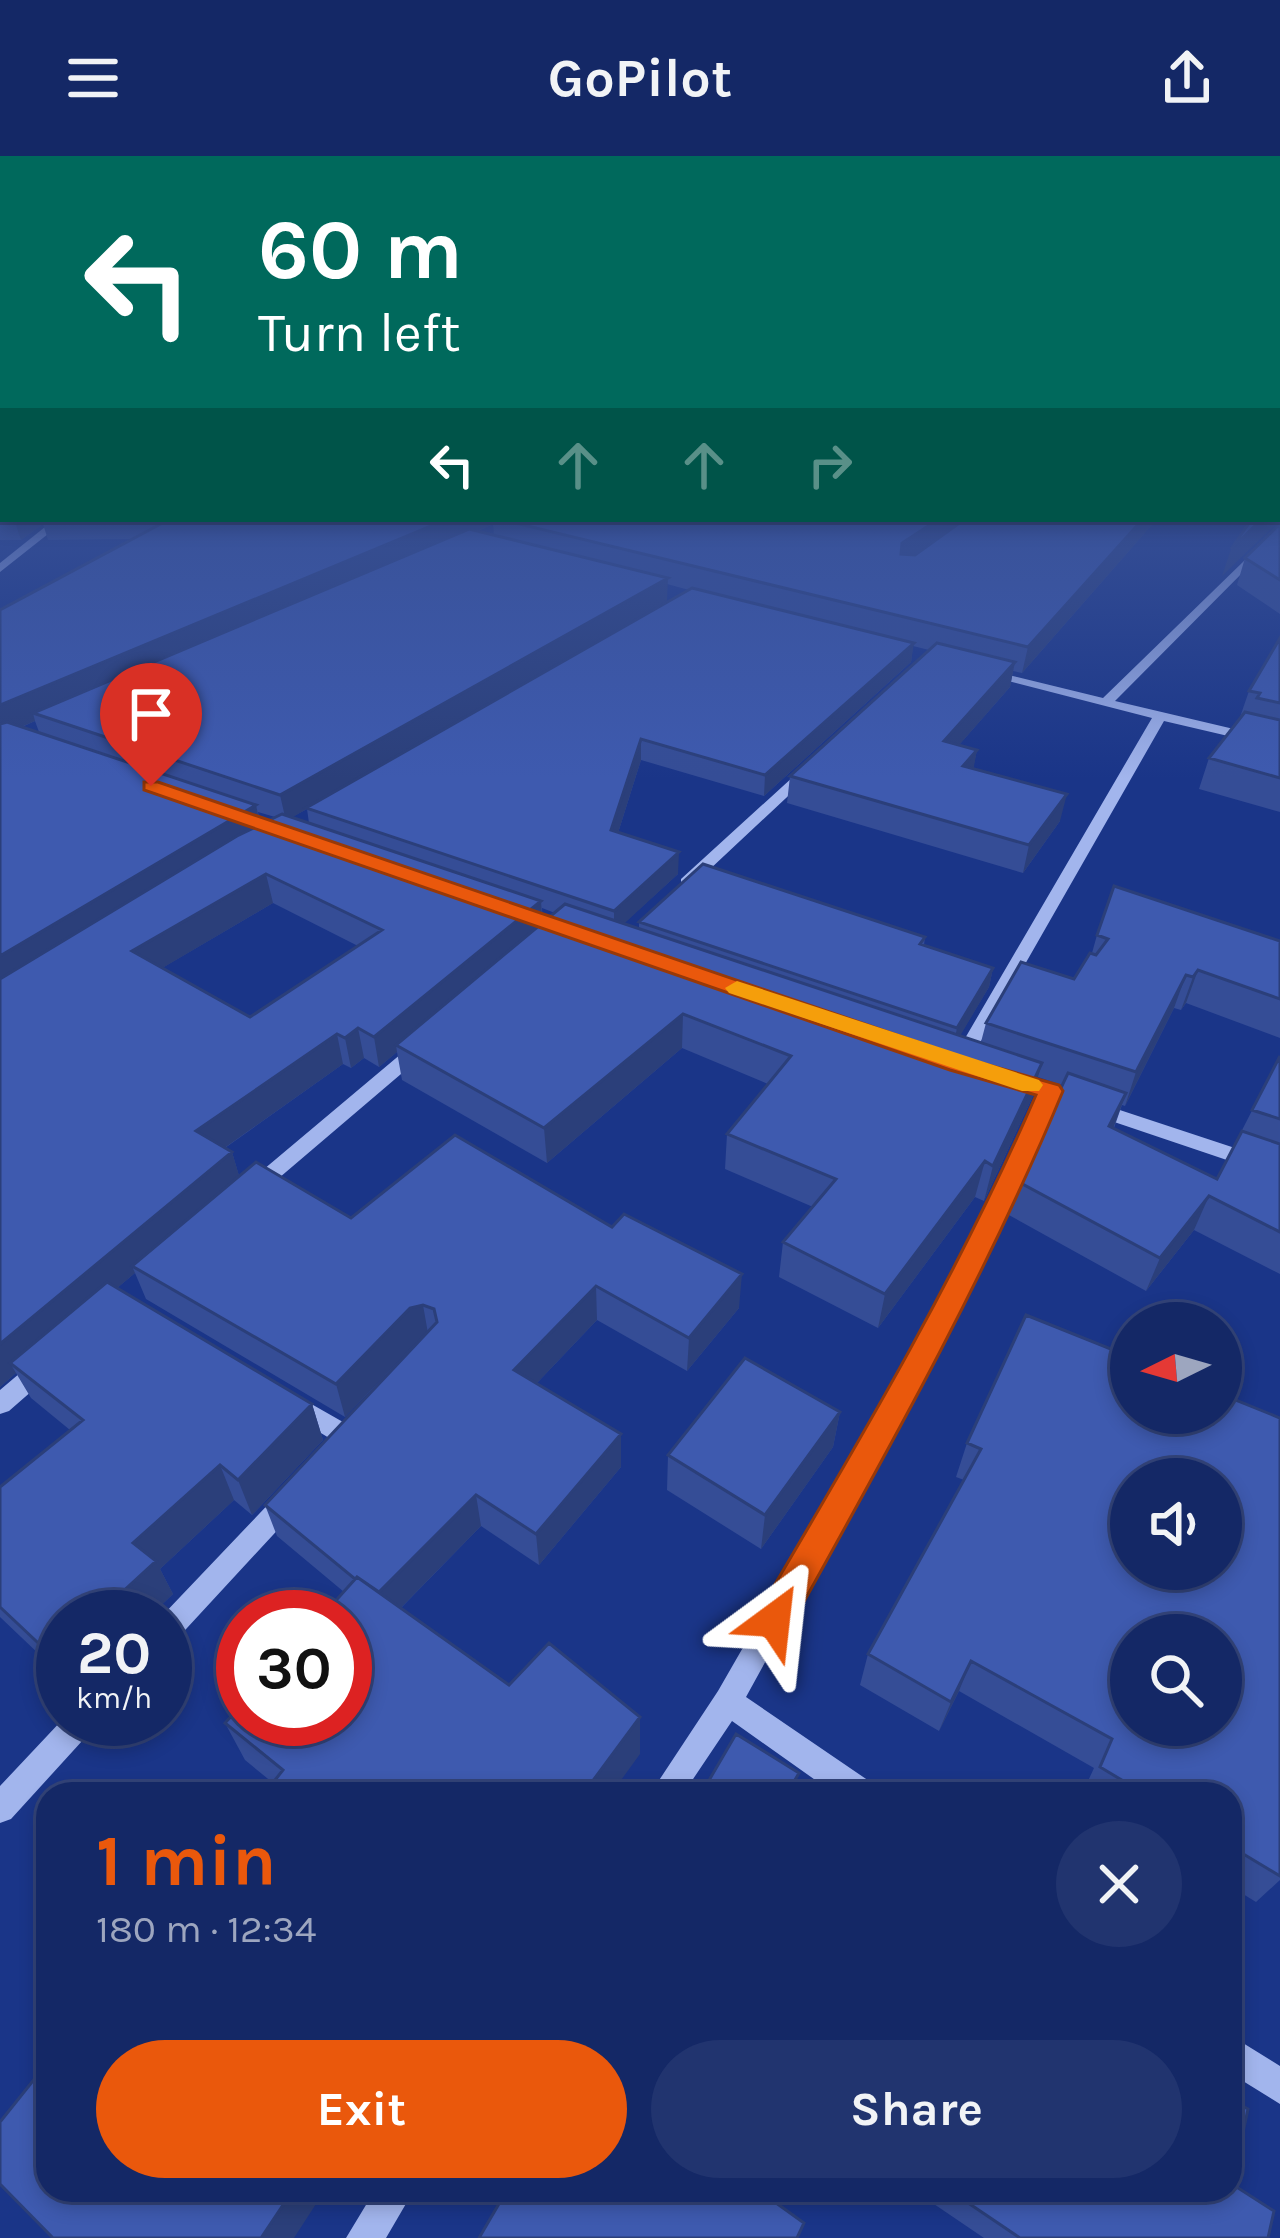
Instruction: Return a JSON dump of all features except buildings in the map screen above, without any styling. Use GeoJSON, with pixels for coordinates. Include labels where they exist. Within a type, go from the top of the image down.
{"type":"FeatureCollection","features":[{"type":"Feature","properties":{"kind":"street"},"geometry":{"type":"LineString","coordinates":[[1106,704],[1226,584]]}},
{"type":"Feature","properties":{"kind":"street"},"geometry":{"type":"LineString","coordinates":[[974,670],[1280,744]]}},
{"type":"Feature","properties":{"kind":"street"},"geometry":{"type":"LineString","coordinates":[[958,1065],[1160,716]]}},
{"type":"Feature","properties":{"kind":"street"},"geometry":{"type":"LineString","coordinates":[[668,898],[825,754]]}},
{"type":"Feature","properties":{"kind":"street"},"geometry":{"type":"LineString","coordinates":[[227,1211],[439,1032]]}},
{"type":"Feature","properties":{"kind":"street"},"geometry":{"type":"LineString","coordinates":[[937,1057],[1280,1171]]}},
{"type":"Feature","properties":{"kind":"street"},"geometry":{"type":"LineString","coordinates":[[673,1782],[728,1701],[936,1337],[1050,1091]]}},
{"type":"Feature","properties":{"kind":"street"},"geometry":{"type":"LineString","coordinates":[[0,1404],[52,1360]]}},
{"type":"Feature","properties":{"kind":"street"},"geometry":{"type":"LineString","coordinates":[[266,1388],[348,1437]]}},
{"type":"Feature","properties":{"kind":"street"},"geometry":{"type":"LineString","coordinates":[[192,1603],[302,1486]]}},
{"type":"Feature","properties":{"kind":"street"},"geometry":{"type":"LineString","coordinates":[[728,1701],[844,1782]]}},
{"type":"Feature","properties":{"kind":"street"},"geometry":{"type":"LineString","coordinates":[[0,1808],[58,1746]]}},
{"type":"Feature","properties":{"kind":"street"},"geometry":{"type":"LineString","coordinates":[[1242,2060],[1280,2086]]}},
{"type":"Feature","properties":{"kind":"street"},"geometry":{"type":"LineString","coordinates":[[364,2238],[388,2202]]}},
{"type":"Feature","properties":{"kind":"slow traffic"},"geometry":{"type":"LineString","coordinates":[[737,988],[958,1065],[1030,1085]]}},
{"type":"Feature","properties":{"kind":"route"},"geometry":{"type":"LineString","coordinates":[[151,786],[958,1065],[1050,1091],[936,1337],[774,1620]]}}]}
